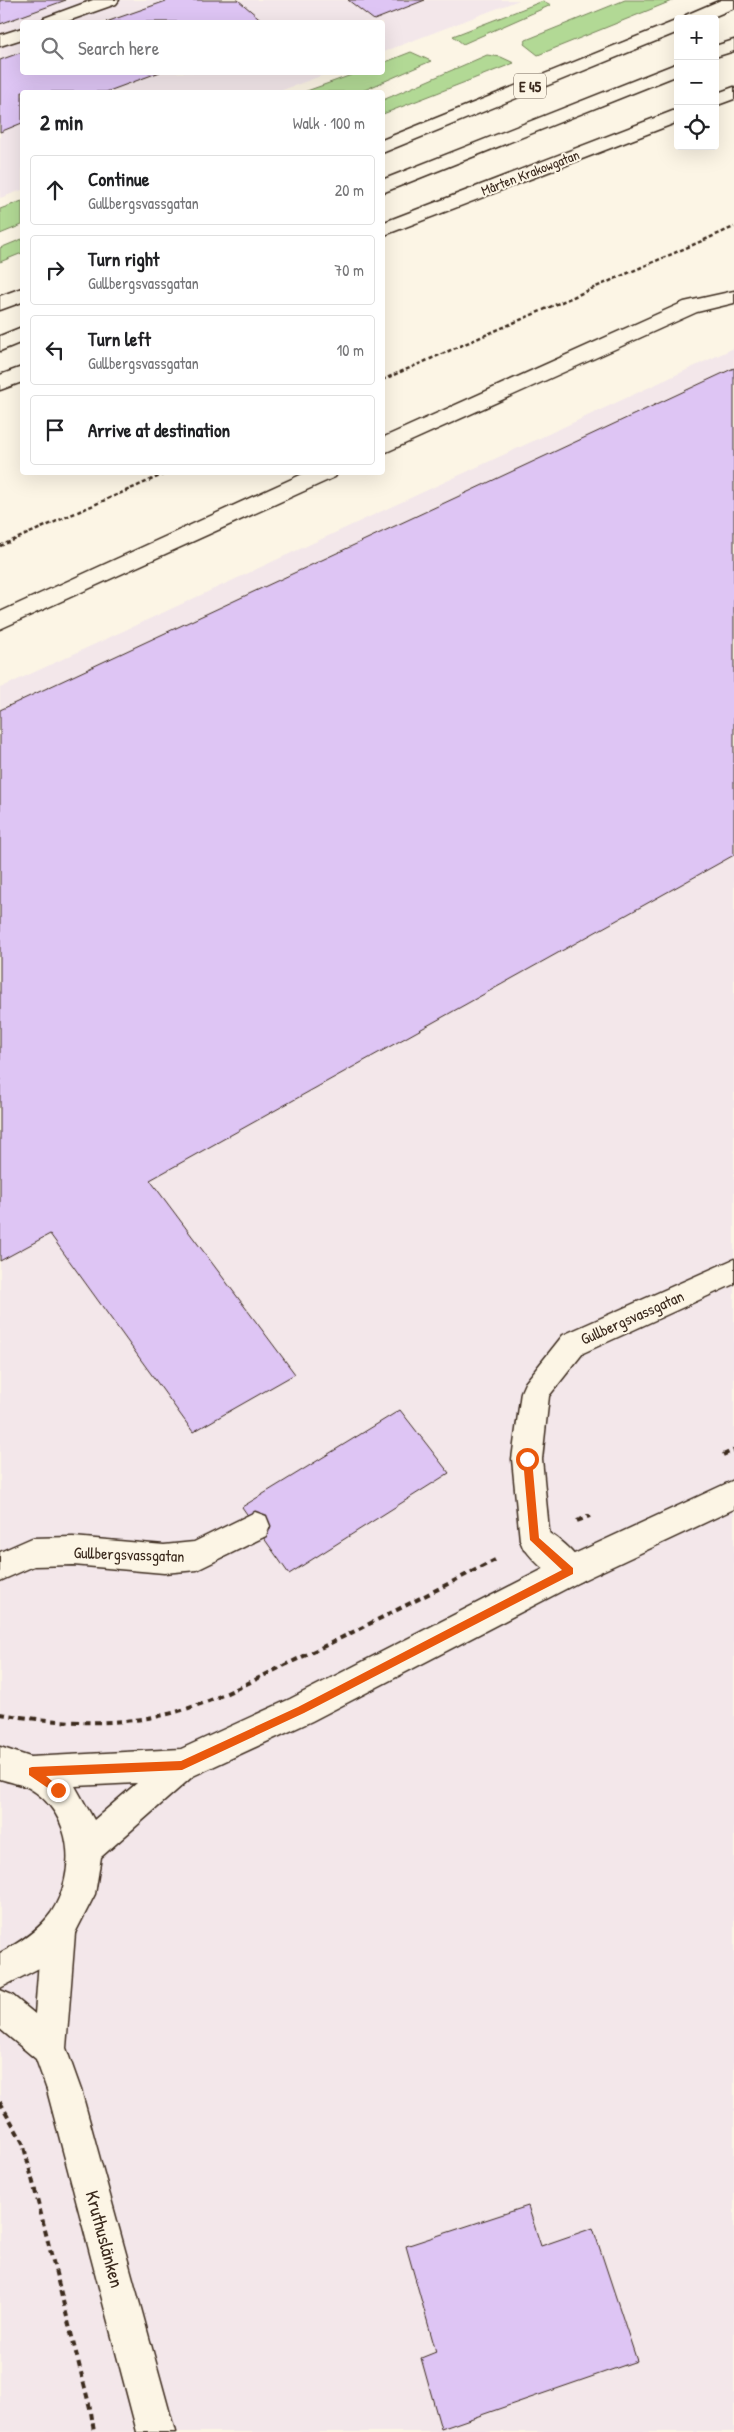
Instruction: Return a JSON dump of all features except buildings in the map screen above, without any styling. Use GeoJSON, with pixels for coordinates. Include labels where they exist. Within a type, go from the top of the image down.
{"type":"FeatureCollection","features":[{"type":"Feature","properties":{"kind":"main road"},"geometry":{"type":"LineString","coordinates":[[55,20],[110,0]]}},
{"type":"Feature","properties":{"kind":"main road"},"geometry":{"type":"LineString","coordinates":[[701,15],[734,1]]}},
{"type":"Feature","properties":{"kind":"main road","name":"E 45"},"geometry":{"type":"LineString","coordinates":[[385,146],[674,27]]}},
{"type":"Feature","properties":{"kind":"main road"},"geometry":{"type":"LineString","coordinates":[[0,41],[20,34]]}},
{"type":"Feature","properties":{"kind":"main road"},"geometry":{"type":"LineString","coordinates":[[719,51],[734,45]]}},
{"type":"Feature","properties":{"kind":"main road"},"geometry":{"type":"LineString","coordinates":[[385,186],[674,70]]}},
{"type":"Feature","properties":{"kind":"main road"},"geometry":{"type":"LineString","coordinates":[[719,99],[734,93]]}},
{"type":"Feature","properties":{"kind":"main road","name":"Mårten Krakowgatan"},"geometry":{"type":"LineString","coordinates":[[385,229],[674,117]]}},
{"type":"Feature","properties":{"kind":"main road"},"geometry":{"type":"LineString","coordinates":[[0,304],[20,295]]}},
{"type":"Feature","properties":{"kind":"main road"},"geometry":{"type":"LineString","coordinates":[[385,446],[691,307],[734,297]]}},
{"type":"Feature","properties":{"kind":"main road"},"geometry":{"type":"LineString","coordinates":[[0,344],[20,335]]}},
{"type":"Feature","properties":{"kind":"main road"},"geometry":{"type":"LineString","coordinates":[[0,383],[20,375]]}},
{"type":"Feature","properties":{"kind":"main road"},"geometry":{"type":"LineString","coordinates":[[0,621],[320,475]]}},
{"type":"Feature","properties":{"kind":"main road","name":"Gullbergsvassgatan"},"geometry":{"type":"LineString","coordinates":[[534,1540],[527,1459],[535,1392],[573,1344],[734,1271]]}},
{"type":"Feature","properties":{"kind":"main road"},"geometry":{"type":"LineString","coordinates":[[84,1849],[182,1765],[301,1710],[570,1571],[734,1494]]}},
{"type":"Feature","properties":{"kind":"main road","name":"Gullbergsvassgatan"},"geometry":{"type":"LineString","coordinates":[[0,1567],[32,1552],[73,1552],[164,1559],[197,1556],[254,1526]]}},
{"type":"Feature","properties":{"kind":"main road"},"geometry":{"type":"LineString","coordinates":[[534,1540],[570,1571]]}},
{"type":"Feature","properties":{"kind":"main road"},"geometry":{"type":"LineString","coordinates":[[0,1763],[32,1772],[46,1780],[68,1802],[82,1832],[85,1866],[77,1901],[58,1933],[31,1957],[0,1971]]}},
{"type":"Feature","properties":{"kind":"main road"},"geometry":{"type":"LineString","coordinates":[[32,1772],[182,1765]]}},
{"type":"Feature","properties":{"kind":"main road","name":"Kruthuslänken"},"geometry":{"type":"LineString","coordinates":[[58,1933],[48,2048],[64,2090],[156,2432]]}},
{"type":"Feature","properties":{"kind":"main road","name":"Kruthuslänken"},"geometry":{"type":"LineString","coordinates":[[0,2007],[48,2048]]}},
{"type":"Feature","properties":{"kind":"path"},"geometry":{"type":"LineString","coordinates":[[385,379],[734,228]]}},
{"type":"Feature","properties":{"kind":"path"},"geometry":{"type":"LineString","coordinates":[[0,546],[162,475]]}},
{"type":"Feature","properties":{"kind":"path"},"geometry":{"type":"LineString","coordinates":[[0,1714],[59,1721],[98,1722],[158,1716],[216,1699],[310,1654],[534,1540]]}},
{"type":"Feature","properties":{"kind":"path"},"geometry":{"type":"LineString","coordinates":[[0,2102],[23,2143],[91,2412],[94,2432]]}},
{"type":"Feature","properties":{"kind":"shaded area"},"geometry":{"type":"Polygon","coordinates":[[[0,0],[519,0],[385,51],[385,20],[20,20],[20,75],[324,75],[282,90],[20,90],[20,191],[0,198],[0,0]]]}},
{"type":"Feature","properties":{"kind":"shaded area"},"geometry":{"type":"Polygon","coordinates":[[[734,348],[734,2432],[0,2432],[0,688],[734,348]]]}},
{"type":"Feature","properties":{"kind":"green space"},"geometry":{"type":"Polygon","coordinates":[[[625,0],[674,0],[538,55],[524,44],[526,40],[625,0]]]}},
{"type":"Feature","properties":{"kind":"green space"},"geometry":{"type":"Polygon","coordinates":[[[543,1],[551,5],[463,44],[453,36],[543,1]]]}},
{"type":"Feature","properties":{"kind":"green space"},"geometry":{"type":"Polygon","coordinates":[[[411,52],[431,61],[365,90],[310,90],[351,75],[385,75],[385,62],[411,52]]]}},
{"type":"Feature","properties":{"kind":"green space"},"geometry":{"type":"Polygon","coordinates":[[[487,55],[501,57],[514,63],[385,113],[385,99],[487,55]]]}},
{"type":"Feature","properties":{"kind":"green space"},"geometry":{"type":"Polygon","coordinates":[[[20,202],[20,226],[0,234],[0,209],[20,202]]]}},
{"type":"Feature","properties":{"kind":"green space"},"geometry":{"type":"Polygon","coordinates":[[[20,240],[20,254],[0,262],[0,248],[20,240]]]}},
{"type":"Feature","properties":{"kind":"route"},"geometry":{"type":"LineString","coordinates":[[58,1790],[32,1772],[182,1765],[301,1710],[570,1571],[534,1540],[527,1459]]}}]}
